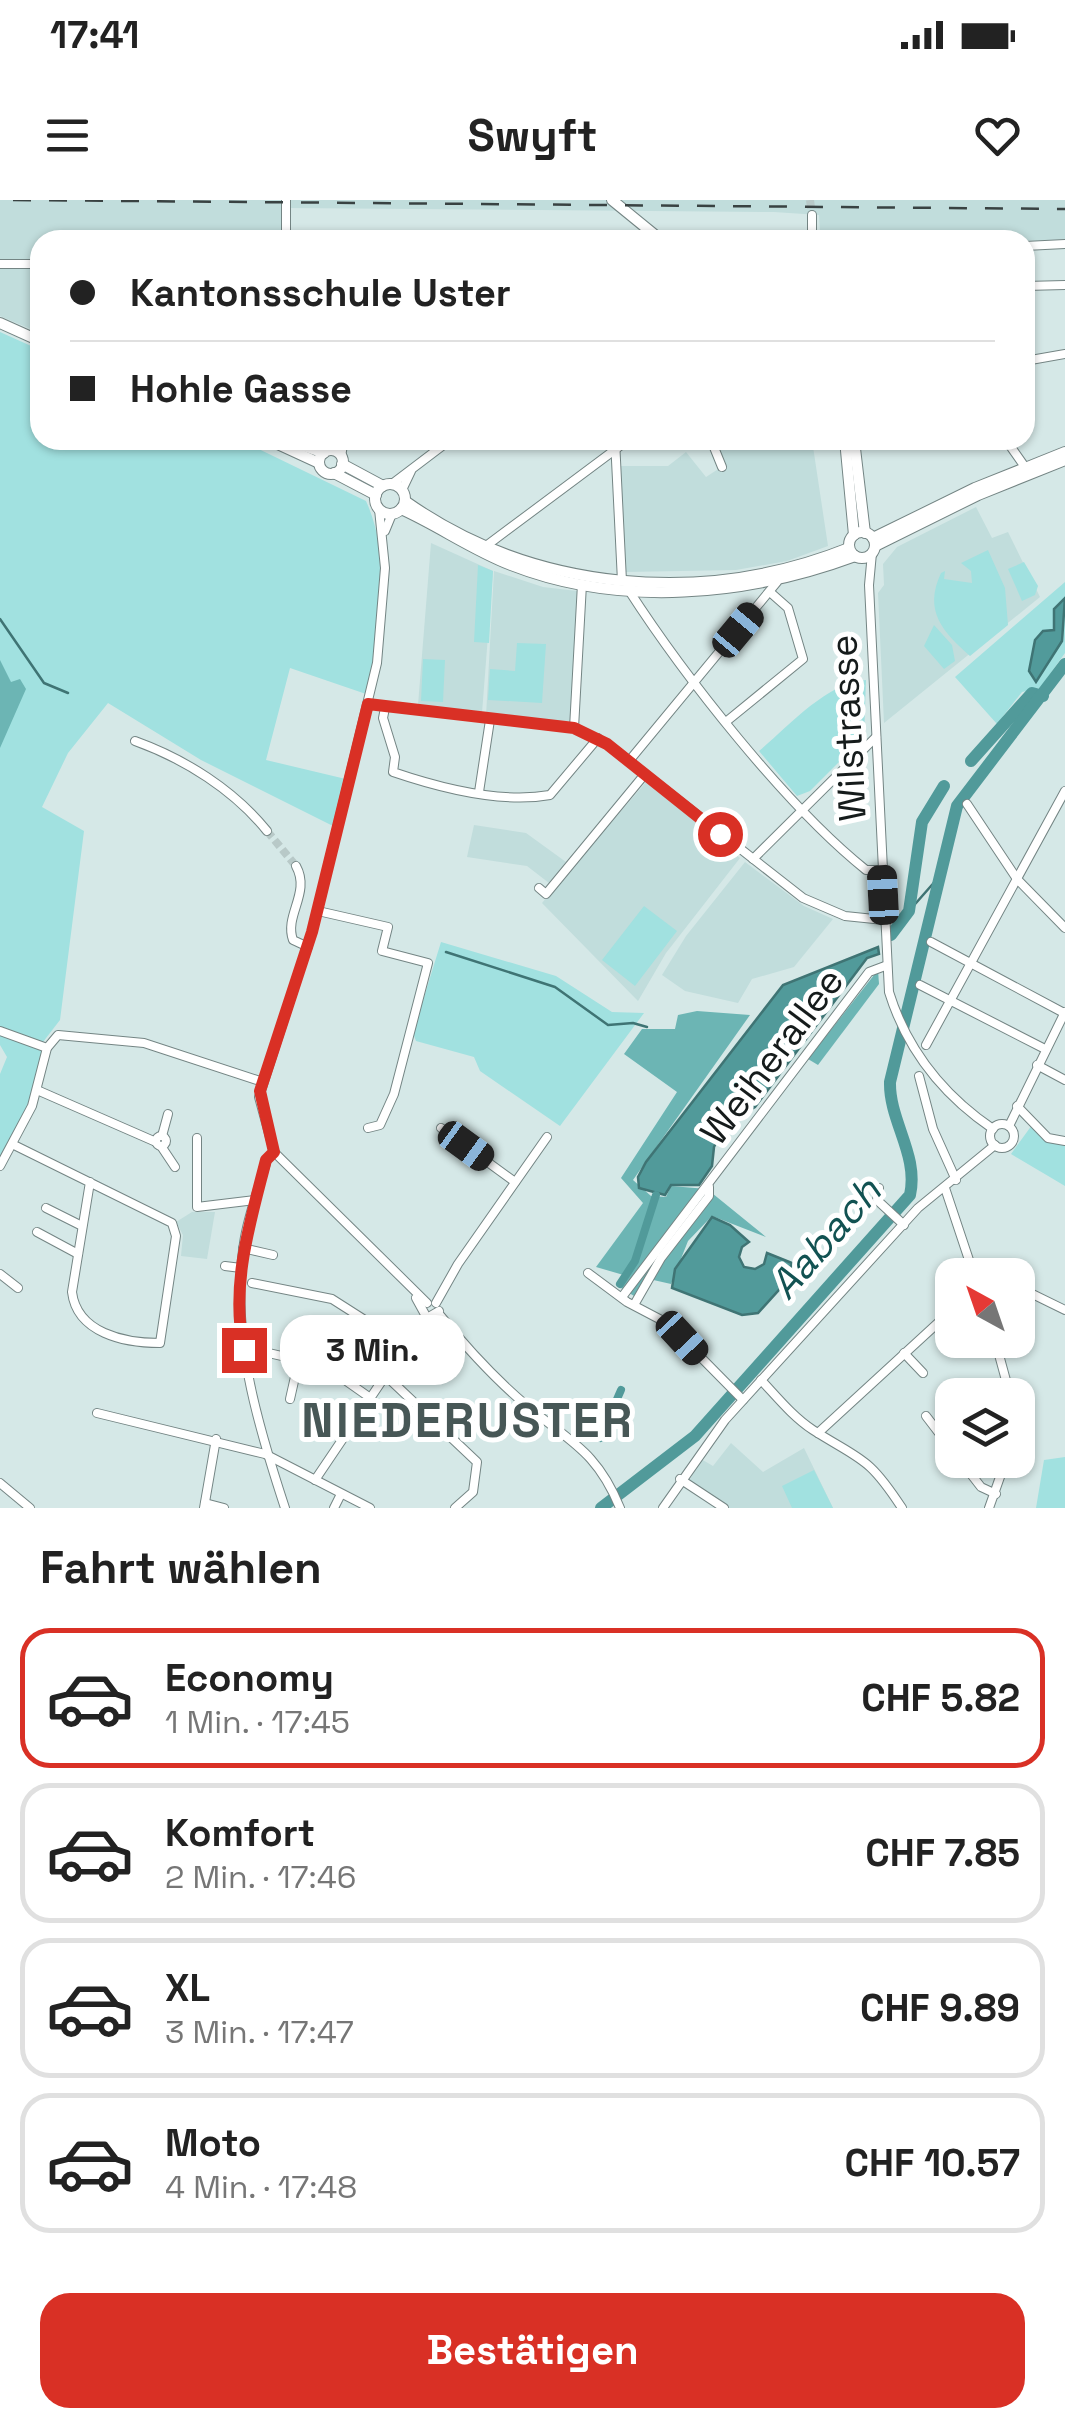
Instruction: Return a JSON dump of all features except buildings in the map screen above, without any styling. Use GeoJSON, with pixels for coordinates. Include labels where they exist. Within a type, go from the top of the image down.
{"type":"FeatureCollection","features":[{"type":"Feature","properties":{"kind":"main road"},"geometry":{"type":"LineString","coordinates":[[612,200],[649,230]]}},
{"type":"Feature","properties":{"kind":"main road"},"geometry":{"type":"LineString","coordinates":[[0,319],[30,332]]}},
{"type":"Feature","properties":{"kind":"main road"},"geometry":{"type":"LineString","coordinates":[[306,450],[332,457],[512,566],[582,584],[625,585],[756,577],[854,554],[868,541],[1065,460]]}},
{"type":"Feature","properties":{"kind":"main road"},"geometry":{"type":"LineString","coordinates":[[847,450],[868,541]]}},
{"type":"Feature","properties":{"kind":"main road"},"geometry":{"type":"LineString","coordinates":[[855,450],[868,541]]}},
{"type":"Feature","properties":{"kind":"main road"},"geometry":{"type":"LineString","coordinates":[[393,497],[486,546],[558,572],[682,592],[774,588],[854,554],[868,541],[1008,474],[1065,452]]}},
{"type":"Feature","properties":{"kind":"main road"},"geometry":{"type":"LineString","coordinates":[[379,508],[393,497]]}},
{"type":"Feature","properties":{"kind":"street"},"geometry":{"type":"LineString","coordinates":[[286,200],[286,230]]}},
{"type":"Feature","properties":{"kind":"street"},"geometry":{"type":"LineString","coordinates":[[812,215],[812,230]]}},
{"type":"Feature","properties":{"kind":"street"},"geometry":{"type":"LineString","coordinates":[[1035,246],[1065,244]]}},
{"type":"Feature","properties":{"kind":"street"},"geometry":{"type":"LineString","coordinates":[[0,264],[30,264]]}},
{"type":"Feature","properties":{"kind":"street"},"geometry":{"type":"LineString","coordinates":[[1035,286],[1065,284]]}},
{"type":"Feature","properties":{"kind":"street"},"geometry":{"type":"LineString","coordinates":[[1035,360],[1065,354]]}},
{"type":"Feature","properties":{"kind":"street"},"geometry":{"type":"LineString","coordinates":[[384,536],[393,497],[416,466],[437,450]]}},
{"type":"Feature","properties":{"kind":"street"},"geometry":{"type":"LineString","coordinates":[[486,546],[608,450]]}},
{"type":"Feature","properties":{"kind":"street"},"geometry":{"type":"LineString","coordinates":[[616,450],[625,585],[727,721],[802,807],[866,870],[882,870]]}},
{"type":"Feature","properties":{"kind":"street"},"geometry":{"type":"LineString","coordinates":[[715,450],[722,466]]}},
{"type":"Feature","properties":{"kind":"street"},"geometry":{"type":"LineString","coordinates":[[1008,450],[1008,474]]}},
{"type":"Feature","properties":{"kind":"street"},"geometry":{"type":"LineString","coordinates":[[1012,450],[1025,467]]}},
{"type":"Feature","properties":{"kind":"street"},"geometry":{"type":"LineString","coordinates":[[379,508],[384,536],[384,612],[368,704],[318,911],[263,1082],[260,1103],[274,1152],[528,1407],[586,1449],[619,1505]]}},
{"type":"Feature","properties":{"kind":"street","name":"Wilstrasse"},"geometry":{"type":"LineString","coordinates":[[868,541],[886,966],[897,1018],[948,1094],[993,1129]]}},
{"type":"Feature","properties":{"kind":"street","name":"Wilstrasse"},"geometry":{"type":"LineString","coordinates":[[854,554],[869,584]]}},
{"type":"Feature","properties":{"kind":"street"},"geometry":{"type":"LineString","coordinates":[[574,728],[582,584]]}},
{"type":"Feature","properties":{"kind":"street"},"geometry":{"type":"LineString","coordinates":[[629,761],[774,588],[788,608],[803,660],[727,721]]}},
{"type":"Feature","properties":{"kind":"street"},"geometry":{"type":"LineString","coordinates":[[368,704],[574,728],[598,738],[823,910],[884,920]]}},
{"type":"Feature","properties":{"kind":"street"},"geometry":{"type":"LineString","coordinates":[[385,708],[383,718],[395,757],[393,772],[511,798],[550,795],[598,738]]}},
{"type":"Feature","properties":{"kind":"street"},"geometry":{"type":"LineString","coordinates":[[479,792],[490,720]]}},
{"type":"Feature","properties":{"kind":"street"},"geometry":{"type":"LineString","coordinates":[[753,859],[876,738]]}},
{"type":"Feature","properties":{"kind":"street"},"geometry":{"type":"LineString","coordinates":[[135,741],[170,756],[229,792],[266,831]]}},
{"type":"Feature","properties":{"kind":"street"},"geometry":{"type":"LineString","coordinates":[[539,888],[546,894],[645,774]]}},
{"type":"Feature","properties":{"kind":"street"},"geometry":{"type":"LineString","coordinates":[[926,1045],[1065,790]]}},
{"type":"Feature","properties":{"kind":"street"},"geometry":{"type":"LineString","coordinates":[[967,804],[1018,878],[1065,928]]}},
{"type":"Feature","properties":{"kind":"street"},"geometry":{"type":"LineString","coordinates":[[296,866],[302,890],[290,933],[293,940],[308,947]]}},
{"type":"Feature","properties":{"kind":"street"},"geometry":{"type":"LineString","coordinates":[[318,911],[388,928],[382,950],[428,963],[389,1108],[380,1125],[368,1128]]}},
{"type":"Feature","properties":{"kind":"street"},"geometry":{"type":"LineString","coordinates":[[931,942],[1065,1012],[1009,1126]]}},
{"type":"Feature","properties":{"kind":"street","name":"Weiherallee"},"geometry":{"type":"LineString","coordinates":[[622,1298],[869,972],[886,966]]}},
{"type":"Feature","properties":{"kind":"street"},"geometry":{"type":"LineString","coordinates":[[920,986],[1045,1049]]}},
{"type":"Feature","properties":{"kind":"street"},"geometry":{"type":"LineString","coordinates":[[0,1031],[47,1048]]}},
{"type":"Feature","properties":{"kind":"street"},"geometry":{"type":"LineString","coordinates":[[0,1166],[14,1146],[37,1090],[51,1039],[63,1034],[144,1043],[263,1082]]}},
{"type":"Feature","properties":{"kind":"street"},"geometry":{"type":"LineString","coordinates":[[1037,1065],[1065,1080]]}},
{"type":"Feature","properties":{"kind":"street"},"geometry":{"type":"LineString","coordinates":[[918,1076],[933,1129],[956,1180]]}},
{"type":"Feature","properties":{"kind":"street"},"geometry":{"type":"LineString","coordinates":[[37,1090],[160,1141],[175,1167]]}},
{"type":"Feature","properties":{"kind":"street"},"geometry":{"type":"LineString","coordinates":[[1017,1106],[1048,1138],[1065,1141]]}},
{"type":"Feature","properties":{"kind":"street"},"geometry":{"type":"LineString","coordinates":[[160,1141],[168,1114]]}},
{"type":"Feature","properties":{"kind":"street"},"geometry":{"type":"LineString","coordinates":[[1009,1126],[1014,1134],[1012,1143],[1004,1148],[995,1145],[990,1138],[993,1129],[1009,1126]]}},
{"type":"Feature","properties":{"kind":"street"},"geometry":{"type":"LineString","coordinates":[[440,1128],[515,1182]]}},
{"type":"Feature","properties":{"kind":"street"},"geometry":{"type":"LineString","coordinates":[[315,1480],[547,1137]]}},
{"type":"Feature","properties":{"kind":"street"},"geometry":{"type":"LineString","coordinates":[[197,1138],[197,1207],[255,1200]]}},
{"type":"Feature","properties":{"kind":"street"},"geometry":{"type":"LineString","coordinates":[[662,1508],[737,1394],[761,1380],[901,1222],[995,1145]]}},
{"type":"Feature","properties":{"kind":"street"},"geometry":{"type":"LineString","coordinates":[[14,1146],[90,1182],[172,1222],[176,1236],[162,1340],[157,1344],[97,1330],[82,1320],[72,1292],[90,1182]]}},
{"type":"Feature","properties":{"kind":"street"},"geometry":{"type":"LineString","coordinates":[[274,1152],[266,1160],[243,1248],[239,1316],[265,1454],[284,1508]]}},
{"type":"Feature","properties":{"kind":"street","name":"Weiherallee"},"geometry":{"type":"LineString","coordinates":[[634,1305],[661,1258],[710,1196],[708,1187]]}},
{"type":"Feature","properties":{"kind":"street"},"geometry":{"type":"LineString","coordinates":[[880,1188],[882,1204],[901,1222]]}},
{"type":"Feature","properties":{"kind":"street"},"geometry":{"type":"LineString","coordinates":[[945,1188],[968,1258]]}},
{"type":"Feature","properties":{"kind":"street"},"geometry":{"type":"LineString","coordinates":[[46,1208],[82,1226]]}},
{"type":"Feature","properties":{"kind":"street"},"geometry":{"type":"LineString","coordinates":[[36,1232],[78,1254]]}},
{"type":"Feature","properties":{"kind":"street"},"geometry":{"type":"LineString","coordinates":[[243,1248],[273,1254]]}},
{"type":"Feature","properties":{"kind":"street"},"geometry":{"type":"LineString","coordinates":[[225,1266],[242,1268]]}},
{"type":"Feature","properties":{"kind":"street"},"geometry":{"type":"LineString","coordinates":[[588,1273],[622,1298],[668,1323],[737,1394]]}},
{"type":"Feature","properties":{"kind":"street"},"geometry":{"type":"LineString","coordinates":[[0,1274],[18,1288]]}},
{"type":"Feature","properties":{"kind":"street"},"geometry":{"type":"LineString","coordinates":[[252,1283],[332,1299],[404,1344]]}},
{"type":"Feature","properties":{"kind":"street"},"geometry":{"type":"LineString","coordinates":[[1035,1295],[1065,1310]]}},
{"type":"Feature","properties":{"kind":"street"},"geometry":{"type":"LineString","coordinates":[[818,1433],[935,1325]]}},
{"type":"Feature","properties":{"kind":"street"},"geometry":{"type":"LineString","coordinates":[[243,1347],[325,1366],[370,1396]]}},
{"type":"Feature","properties":{"kind":"street"},"geometry":{"type":"LineString","coordinates":[[904,1353],[924,1373]]}},
{"type":"Feature","properties":{"kind":"street"},"geometry":{"type":"LineString","coordinates":[[290,1399],[299,1359]]}},
{"type":"Feature","properties":{"kind":"street"},"geometry":{"type":"LineString","coordinates":[[384,1374],[477,1462],[474,1492],[454,1508]]}},
{"type":"Feature","properties":{"kind":"street"},"geometry":{"type":"LineString","coordinates":[[761,1380],[818,1433],[859,1454],[900,1505],[888,1508]]}},
{"type":"Feature","properties":{"kind":"street"},"geometry":{"type":"LineString","coordinates":[[97,1412],[265,1454],[370,1508]]}},
{"type":"Feature","properties":{"kind":"street"},"geometry":{"type":"LineString","coordinates":[[926,1416],[935,1428]]}},
{"type":"Feature","properties":{"kind":"street"},"geometry":{"type":"LineString","coordinates":[[216,1439],[205,1506],[224,1508]]}},
{"type":"Feature","properties":{"kind":"street"},"geometry":{"type":"LineString","coordinates":[[974,1478],[981,1487],[996,1494]]}},
{"type":"Feature","properties":{"kind":"street"},"geometry":{"type":"LineString","coordinates":[[989,1508],[1001,1478]]}},
{"type":"Feature","properties":{"kind":"street"},"geometry":{"type":"LineString","coordinates":[[680,1479],[724,1508]]}},
{"type":"Feature","properties":{"kind":"street"},"geometry":{"type":"LineString","coordinates":[[0,1483],[30,1508]]}},
{"type":"Feature","properties":{"kind":"street"},"geometry":{"type":"LineString","coordinates":[[334,1508],[341,1494]]}},
{"type":"Feature","properties":{"kind":"shaded area"},"geometry":{"type":"Polygon","coordinates":[[[0,200],[1065,200],[1065,241],[1035,241],[1035,230],[820,230],[819,215],[774,212],[286,208],[286,230],[30,230],[30,329],[0,316],[0,200]]]}},
{"type":"Feature","properties":{"kind":"shaded area"},"geometry":{"type":"Polygon","coordinates":[[[0,332],[30,346],[30,450],[261,450],[366,501],[379,547],[381,596],[366,694],[290,668],[266,760],[350,780],[339,829],[201,760],[108,703],[68,753],[42,807],[84,831],[60,1020],[43,1042],[32,1106],[0,1166],[0,1074],[7,1057],[0,1045],[0,332]]]}},
{"type":"Feature","properties":{"kind":"shaded area"},"geometry":{"type":"Polygon","coordinates":[[[720,450],[814,450],[828,546],[787,561],[736,570],[625,572],[620,466],[668,466],[686,452],[706,477],[723,466],[720,450]]]}},
{"type":"Feature","properties":{"kind":"shaded area"},"geometry":{"type":"Polygon","coordinates":[[[976,507],[992,538],[1008,532],[1040,597],[884,723],[878,593],[884,585],[883,564],[897,547],[976,507]]]}},
{"type":"Feature","properties":{"kind":"shaded area"},"geometry":{"type":"Polygon","coordinates":[[[431,543],[493,571],[482,713],[418,705],[431,543]]]}},
{"type":"Feature","properties":{"kind":"shaded area"},"geometry":{"type":"Polygon","coordinates":[[[988,550],[1005,588],[1008,625],[970,656],[939,620],[934,599],[936,586],[945,571],[944,579],[972,583],[971,571],[961,563],[988,550]]]}},
{"type":"Feature","properties":{"kind":"shaded area"},"geometry":{"type":"Polygon","coordinates":[[[1024,562],[1038,586],[1035,595],[1022,601],[1008,569],[1024,562]]]}},
{"type":"Feature","properties":{"kind":"shaded area"},"geometry":{"type":"Polygon","coordinates":[[[478,565],[493,571],[489,643],[474,642],[478,565]]]}},
{"type":"Feature","properties":{"kind":"shaded area"},"geometry":{"type":"Polygon","coordinates":[[[494,571],[543,587],[577,591],[572,722],[486,716],[494,571]]]}},
{"type":"Feature","properties":{"kind":"shaded area"},"geometry":{"type":"Polygon","coordinates":[[[1065,582],[1065,653],[1040,688],[1022,692],[997,724],[955,677],[1065,582]]]}},
{"type":"Feature","properties":{"kind":"shaded area"},"geometry":{"type":"Polygon","coordinates":[[[1065,598],[1062,641],[1036,682],[1029,671],[1035,640],[1043,631],[1054,630],[1054,609],[1065,598]]]}},
{"type":"Feature","properties":{"kind":"shaded area"},"geometry":{"type":"Polygon","coordinates":[[[934,625],[952,645],[955,661],[944,669],[924,646],[934,625]]]}},
{"type":"Feature","properties":{"kind":"shaded area"},"geometry":{"type":"Polygon","coordinates":[[[517,643],[546,644],[542,703],[488,700],[490,669],[515,671],[517,643]]]}},
{"type":"Feature","properties":{"kind":"shaded area"},"geometry":{"type":"Polygon","coordinates":[[[423,659],[445,660],[443,702],[421,701],[423,659]]]}},
{"type":"Feature","properties":{"kind":"shaded area"},"geometry":{"type":"Polygon","coordinates":[[[0,660],[11,682],[20,679],[26,689],[0,748],[0,660]]]}},
{"type":"Feature","properties":{"kind":"shaded area"},"geometry":{"type":"Polygon","coordinates":[[[866,680],[864,737],[810,791],[797,796],[759,751],[822,697],[866,680]]]}},
{"type":"Feature","properties":{"kind":"shaded area"},"geometry":{"type":"Polygon","coordinates":[[[647,781],[740,858],[666,953],[638,1001],[542,903],[647,781]]]}},
{"type":"Feature","properties":{"kind":"shaded area"},"geometry":{"type":"Polygon","coordinates":[[[474,825],[526,833],[566,862],[549,883],[527,866],[467,857],[474,825]]]}},
{"type":"Feature","properties":{"kind":"shaded area"},"geometry":{"type":"Polygon","coordinates":[[[745,862],[804,906],[833,919],[794,967],[752,979],[738,1003],[685,991],[662,975],[686,936],[745,862]]]}},
{"type":"Feature","properties":{"kind":"shaded area"},"geometry":{"type":"Polygon","coordinates":[[[644,906],[677,931],[635,986],[602,960],[644,906]]]}},
{"type":"Feature","properties":{"kind":"shaded area"},"geometry":{"type":"Polygon","coordinates":[[[441,942],[556,976],[612,1012],[644,1013],[560,1126],[480,1071],[474,1057],[416,1041],[413,1033],[441,942]]]}},
{"type":"Feature","properties":{"kind":"shaded area"},"geometry":{"type":"Polygon","coordinates":[[[878,947],[879,954],[867,958],[755,1107],[725,1124],[714,1147],[712,1166],[699,1185],[671,1185],[665,1195],[639,1188],[638,1177],[646,1162],[783,985],[878,947]]]}},
{"type":"Feature","properties":{"kind":"shaded area"},"geometry":{"type":"Polygon","coordinates":[[[878,970],[879,984],[818,1065],[808,1059],[878,970]]]}},
{"type":"Feature","properties":{"kind":"shaded area"},"geometry":{"type":"Polygon","coordinates":[[[697,1011],[750,1015],[633,1180],[651,1196],[666,1197],[671,1186],[707,1189],[766,1237],[712,1216],[688,1241],[671,1284],[649,1279],[639,1299],[621,1288],[627,1276],[596,1267],[643,1203],[621,1178],[677,1092],[624,1054],[642,1029],[675,1029],[678,1015],[697,1011]]]}},
{"type":"Feature","properties":{"kind":"shaded area"},"geometry":{"type":"Polygon","coordinates":[[[1032,1125],[1065,1144],[1065,1186],[1011,1154],[1032,1125]]]}},
{"type":"Feature","properties":{"kind":"shaded area"},"geometry":{"type":"Polygon","coordinates":[[[192,1212],[215,1212],[207,1259],[181,1256],[183,1235],[176,1222],[192,1212]]]}},
{"type":"Feature","properties":{"kind":"shaded area"},"geometry":{"type":"Polygon","coordinates":[[[712,1217],[730,1225],[749,1242],[742,1247],[739,1257],[744,1267],[755,1269],[764,1264],[767,1253],[792,1263],[786,1282],[758,1313],[742,1315],[672,1288],[675,1269],[712,1217]]]}},
{"type":"Feature","properties":{"kind":"shaded area"},"geometry":{"type":"Polygon","coordinates":[[[731,1443],[763,1472],[804,1448],[833,1508],[728,1508],[689,1481],[701,1459],[713,1466],[731,1443]]]}},
{"type":"Feature","properties":{"kind":"shaded area"},"geometry":{"type":"Polygon","coordinates":[[[1065,1457],[1065,1508],[1036,1508],[1044,1460],[1065,1457]]]}},
{"type":"Feature","properties":{"kind":"shaded area"},"geometry":{"type":"Polygon","coordinates":[[[814,1470],[833,1508],[792,1508],[782,1486],[814,1470]]]}},
{"type":"Feature","properties":{"kind":"waterway"},"geometry":{"type":"LineString","coordinates":[[0,619],[44,683],[68,693]]}},
{"type":"Feature","properties":{"kind":"waterway","name":"Aabach"},"geometry":{"type":"LineString","coordinates":[[601,1508],[695,1436],[910,1195],[911,1166],[890,1082],[957,806],[1065,664]]}},
{"type":"Feature","properties":{"kind":"waterway"},"geometry":{"type":"LineString","coordinates":[[971,761],[1032,693],[1043,696]]}},
{"type":"Feature","properties":{"kind":"waterway"},"geometry":{"type":"LineString","coordinates":[[891,935],[909,911],[922,822],[944,786]]}},
{"type":"Feature","properties":{"kind":"waterway","name":"Aabach"},"geometry":{"type":"LineString","coordinates":[[909,911],[938,878]]}},
{"type":"Feature","properties":{"kind":"waterway"},"geometry":{"type":"LineString","coordinates":[[446,952],[555,987],[608,1025],[633,1023],[647,1027]]}},
{"type":"Feature","properties":{"kind":"waterway"},"geometry":{"type":"LineString","coordinates":[[620,1284],[635,1261],[656,1195]]}},
{"type":"Feature","properties":{"kind":"waterway"},"geometry":{"type":"LineString","coordinates":[[600,1438],[621,1390]]}},
{"type":"Feature","properties":{"kind":"tunnel"},"geometry":{"type":"LineString","coordinates":[[810,200],[812,215]]}},
{"type":"Feature","properties":{"kind":"tunnel"},"geometry":{"type":"LineString","coordinates":[[267,831],[296,866]]}},
{"type":"Feature","properties":{"kind":"railway"},"geometry":{"type":"LineString","coordinates":[[13,200],[1065,209]]}},
{"type":"Feature","properties":{"kind":"district","name":"NIEDERUSTER"},"geometry":{"type":"Point","coordinates":[468,1420]}},
{"type":"Feature","properties":{"kind":"route"},"geometry":{"type":"LineString","coordinates":[[244,1350],[239,1316],[243,1248],[266,1160],[274,1152],[261,1110],[260,1091],[312,932],[368,704],[422,714],[574,728],[607,744],[720,834]]}}]}
